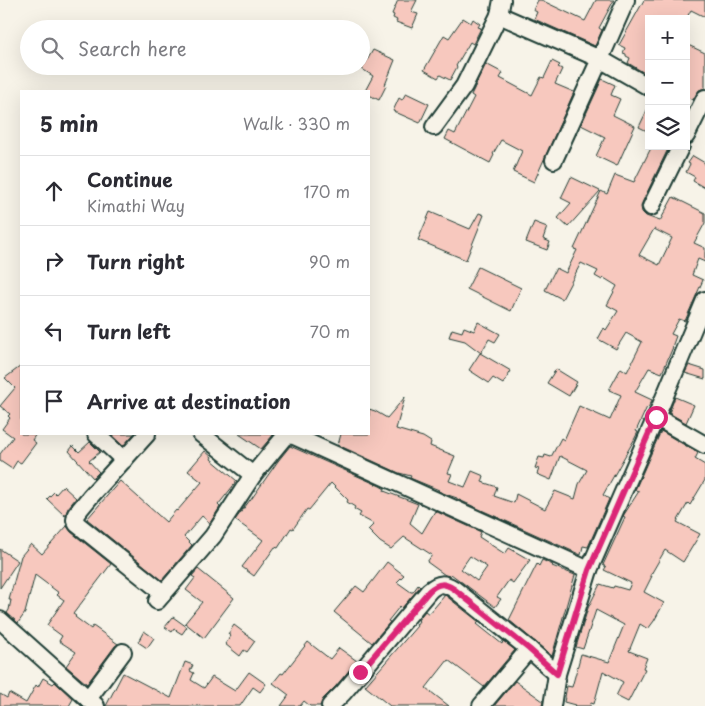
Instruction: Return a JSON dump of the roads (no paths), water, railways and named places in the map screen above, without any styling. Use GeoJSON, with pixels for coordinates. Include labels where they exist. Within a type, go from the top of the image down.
{"type":"FeatureCollection","features":[{"type":"Feature","properties":{"kind":"street"},"geometry":{"type":"LineString","coordinates":[[554,160],[626,0]]}},
{"type":"Feature","properties":{"kind":"street"},"geometry":{"type":"LineString","coordinates":[[434,127],[464,86],[501,7],[645,85]]}},
{"type":"Feature","properties":{"kind":"street"},"geometry":{"type":"LineString","coordinates":[[690,127],[705,98]]}},
{"type":"Feature","properties":{"kind":"street"},"geometry":{"type":"LineString","coordinates":[[651,207],[679,150]]}},
{"type":"Feature","properties":{"kind":"street"},"geometry":{"type":"LineString","coordinates":[[552,706],[557,674],[589,570],[705,300]]}},
{"type":"Feature","properties":{"kind":"street"},"geometry":{"type":"LineString","coordinates":[[656,417],[705,445]]}},
{"type":"Feature","properties":{"kind":"street"},"geometry":{"type":"LineString","coordinates":[[97,435],[124,460]]}},
{"type":"Feature","properties":{"kind":"street"},"geometry":{"type":"LineString","coordinates":[[146,435],[76,514],[75,520],[77,524],[160,597],[212,536],[252,475],[286,435],[294,436],[589,570]]}},
{"type":"Feature","properties":{"kind":"street"},"geometry":{"type":"LineString","coordinates":[[202,435],[252,475]]}},
{"type":"Feature","properties":{"kind":"street"},"geometry":{"type":"LineString","coordinates":[[330,706],[429,591],[434,586],[440,584],[454,589],[557,674]]}},
{"type":"Feature","properties":{"kind":"street"},"geometry":{"type":"LineString","coordinates":[[0,620],[92,702],[123,652]]}},
{"type":"Feature","properties":{"kind":"street"},"geometry":{"type":"LineString","coordinates":[[481,706],[529,649]]}}]}
